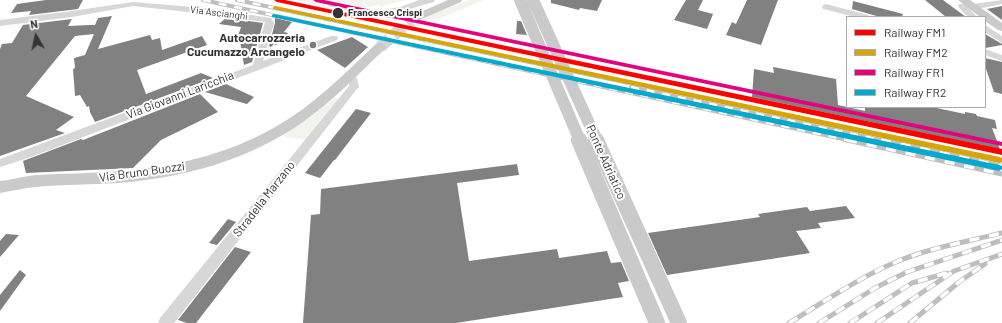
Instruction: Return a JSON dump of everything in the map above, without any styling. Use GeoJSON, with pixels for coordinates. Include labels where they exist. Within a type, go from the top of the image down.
{"type":"FeatureCollection","features":[{"type":"Feature","properties":{"kind":"main road"},"geometry":{"type":"LineString","coordinates":[[411,20],[457,0]]}},
{"type":"Feature","properties":{"kind":"main road","name":"Ponte Adriatico"},"geometry":{"type":"LineString","coordinates":[[520,0],[657,323]]}},
{"type":"Feature","properties":{"kind":"main road","name":"Ponte Adriatico"},"geometry":{"type":"LineString","coordinates":[[533,0],[679,323]]}},
{"type":"Feature","properties":{"kind":"main road"},"geometry":{"type":"LineString","coordinates":[[960,2],[973,12]]}},
{"type":"Feature","properties":{"kind":"main road"},"geometry":{"type":"LineString","coordinates":[[960,2],[978,16]]}},
{"type":"Feature","properties":{"kind":"main road"},"geometry":{"type":"LineString","coordinates":[[986,19],[1002,28]]}},
{"type":"Feature","properties":{"kind":"main road"},"geometry":{"type":"LineString","coordinates":[[986,22],[1002,33]]}},
{"type":"Feature","properties":{"kind":"main road","name":"Via Bruno Buozzi"},"geometry":{"type":"LineString","coordinates":[[34,181],[119,177],[147,174],[197,164],[222,156],[271,135],[297,120],[315,107],[380,47]]}},
{"type":"Feature","properties":{"kind":"main road"},"geometry":{"type":"LineString","coordinates":[[0,179],[19,178],[34,181]]}},
{"type":"Feature","properties":{"kind":"main road"},"geometry":{"type":"LineString","coordinates":[[0,187],[34,181]]}},
{"type":"Feature","properties":{"kind":"street"},"geometry":{"type":"LineString","coordinates":[[331,4],[364,10],[390,12],[422,0],[431,0]]}},
{"type":"Feature","properties":{"kind":"street"},"geometry":{"type":"LineString","coordinates":[[973,12],[1002,2]]}},
{"type":"Feature","properties":{"kind":"street","name":"Via Ascianghi"},"geometry":{"type":"LineString","coordinates":[[0,23],[134,4],[262,18],[268,20],[270,23],[257,66]]}},
{"type":"Feature","properties":{"kind":"street"},"geometry":{"type":"LineString","coordinates":[[826,7],[861,16]]}},
{"type":"Feature","properties":{"kind":"street"},"geometry":{"type":"LineString","coordinates":[[973,12],[983,10],[1002,23]]}},
{"type":"Feature","properties":{"kind":"street"},"geometry":{"type":"LineString","coordinates":[[986,29],[1002,40]]}},
{"type":"Feature","properties":{"kind":"street","name":"Via Giovanni Laricchia"},"geometry":{"type":"LineString","coordinates":[[26,154],[334,38]]}},
{"type":"Feature","properties":{"kind":"street"},"geometry":{"type":"LineString","coordinates":[[986,47],[1002,51]]}},
{"type":"Feature","properties":{"kind":"street"},"geometry":{"type":"LineString","coordinates":[[986,52],[1002,58]]}},
{"type":"Feature","properties":{"kind":"street","name":"Stradella Marzano"},"geometry":{"type":"LineString","coordinates":[[165,323],[354,87],[354,80],[347,77]]}},
{"type":"Feature","properties":{"kind":"street"},"geometry":{"type":"LineString","coordinates":[[0,163],[26,154]]}},
{"type":"Feature","properties":{"kind":"street"},"geometry":{"type":"LineString","coordinates":[[0,171],[26,154]]}},
{"type":"Feature","properties":{"kind":"shaded area"},"geometry":{"type":"Polygon","coordinates":[[[295,0],[406,0],[380,7],[379,5],[364,8],[330,1],[325,6],[295,0]]]}},
{"type":"Feature","properties":{"kind":"shaded area"},"geometry":{"type":"Polygon","coordinates":[[[469,0],[484,0],[429,23],[426,21],[420,24],[422,26],[412,26],[426,17],[469,0]]]}},
{"type":"Feature","properties":{"kind":"shaded area"},"geometry":{"type":"Polygon","coordinates":[[[335,97],[339,99],[306,140],[282,136],[312,116],[335,97]]]}},
{"type":"Feature","properties":{"kind":"building"},"geometry":{"type":"Polygon","coordinates":[[[46,0],[83,0],[78,9],[29,15],[31,11],[11,13],[17,4],[46,0]]]}},
{"type":"Feature","properties":{"kind":"building"},"geometry":{"type":"Polygon","coordinates":[[[551,0],[602,0],[597,11],[580,8],[579,10],[551,3],[551,0]]]}},
{"type":"Feature","properties":{"kind":"building"},"geometry":{"type":"Polygon","coordinates":[[[686,0],[703,0],[698,10],[713,14],[707,29],[674,20],[686,0]]]}},
{"type":"Feature","properties":{"kind":"building"},"geometry":{"type":"Polygon","coordinates":[[[747,0],[778,0],[761,45],[726,35],[732,22],[736,24],[747,0]]]}},
{"type":"Feature","properties":{"kind":"building"},"geometry":{"type":"Polygon","coordinates":[[[925,0],[943,0],[965,16],[945,16],[925,0]]]}},
{"type":"Feature","properties":{"kind":"building"},"geometry":{"type":"Polygon","coordinates":[[[853,1],[903,14],[902,16],[876,16],[852,9],[853,1]]]}},
{"type":"Feature","properties":{"kind":"building"},"geometry":{"type":"Polygon","coordinates":[[[1002,6],[1002,20],[987,9],[1002,6]]]}},
{"type":"Feature","properties":{"kind":"building"},"geometry":{"type":"Polygon","coordinates":[[[112,16],[98,49],[150,35],[152,40],[160,38],[162,50],[202,36],[207,45],[137,70],[146,94],[201,73],[213,78],[95,122],[89,106],[87,107],[80,95],[75,96],[73,69],[75,68],[74,58],[85,55],[94,34],[75,36],[26,96],[74,117],[56,130],[65,133],[0,156],[0,49],[2,44],[12,43],[23,25],[72,19],[68,26],[95,25],[98,18],[112,16]]]}},
{"type":"Feature","properties":{"kind":"building"},"geometry":{"type":"Polygon","coordinates":[[[226,18],[263,23],[252,62],[244,65],[240,41],[236,42],[241,27],[219,24],[226,18]]]}},
{"type":"Feature","properties":{"kind":"building"},"geometry":{"type":"Polygon","coordinates":[[[275,18],[292,22],[284,32],[288,33],[287,35],[276,45],[274,44],[271,47],[269,46],[275,18]]]}},
{"type":"Feature","properties":{"kind":"building"},"geometry":{"type":"Polygon","coordinates":[[[517,21],[521,21],[527,35],[516,34],[517,21]]]}},
{"type":"Feature","properties":{"kind":"building"},"geometry":{"type":"Polygon","coordinates":[[[986,35],[1002,44],[986,48],[986,35]]]}},
{"type":"Feature","properties":{"kind":"building"},"geometry":{"type":"Polygon","coordinates":[[[352,37],[368,47],[345,68],[317,50],[352,37]]]}},
{"type":"Feature","properties":{"kind":"building"},"geometry":{"type":"Polygon","coordinates":[[[986,58],[1002,62],[1002,94],[994,92],[986,69],[986,58]]]}},
{"type":"Feature","properties":{"kind":"building"},"geometry":{"type":"Polygon","coordinates":[[[773,67],[836,79],[838,105],[846,108],[865,111],[865,108],[937,108],[965,114],[965,112],[976,114],[977,116],[995,120],[997,129],[992,128],[1000,149],[752,97],[754,69],[774,73],[773,67]]]}},
{"type":"Feature","properties":{"kind":"building"},"geometry":{"type":"Polygon","coordinates":[[[226,84],[254,97],[247,104],[205,92],[226,84]]]}},
{"type":"Feature","properties":{"kind":"building"},"geometry":{"type":"Polygon","coordinates":[[[200,94],[218,112],[161,140],[133,168],[26,173],[23,161],[81,139],[83,140],[200,94]]]}},
{"type":"Feature","properties":{"kind":"building"},"geometry":{"type":"Polygon","coordinates":[[[356,109],[371,113],[320,178],[305,173],[356,109]]]}},
{"type":"Feature","properties":{"kind":"building"},"geometry":{"type":"Polygon","coordinates":[[[517,164],[519,175],[457,183],[469,261],[557,249],[559,258],[607,251],[611,263],[621,262],[629,281],[618,283],[623,297],[456,323],[303,323],[311,215],[320,214],[321,189],[517,164]]]}},
{"type":"Feature","properties":{"kind":"building"},"geometry":{"type":"Polygon","coordinates":[[[846,206],[855,218],[818,223],[821,228],[796,231],[810,253],[667,275],[648,233],[760,217],[758,214],[807,207],[810,211],[846,206]]]}},
{"type":"Feature","properties":{"kind":"building"},"geometry":{"type":"Polygon","coordinates":[[[228,219],[236,222],[217,245],[209,243],[228,219]]]}},
{"type":"Feature","properties":{"kind":"building"},"geometry":{"type":"Polygon","coordinates":[[[6,234],[19,235],[0,257],[0,241],[6,234]]]}},
{"type":"Feature","properties":{"kind":"building"},"geometry":{"type":"Polygon","coordinates":[[[235,247],[251,252],[196,323],[187,323],[178,320],[235,247]]]}},
{"type":"Feature","properties":{"kind":"building"},"geometry":{"type":"Polygon","coordinates":[[[20,270],[26,275],[0,311],[0,295],[20,270]]]}},
{"type":"Feature","properties":{"kind":"tunnel"},"geometry":{"type":"LineString","coordinates":[[380,47],[411,20]]}},
{"type":"Feature","properties":{"kind":"railway"},"geometry":{"type":"LineString","coordinates":[[203,0],[852,141]]}},
{"type":"Feature","properties":{"kind":"railway"},"geometry":{"type":"LineString","coordinates":[[237,0],[638,85]]}},
{"type":"Feature","properties":{"kind":"railway"},"geometry":{"type":"LineString","coordinates":[[631,87],[886,141]]}},
{"type":"Feature","properties":{"kind":"railway"},"geometry":{"type":"LineString","coordinates":[[847,140],[1002,174]]}},
{"type":"Feature","properties":{"kind":"railway"},"geometry":{"type":"LineString","coordinates":[[881,140],[1002,166]]}},
{"type":"Feature","properties":{"kind":"railway"},"geometry":{"type":"LineString","coordinates":[[789,323],[855,283],[896,262],[935,249],[1002,233]]}},
{"type":"Feature","properties":{"kind":"railway"},"geometry":{"type":"LineString","coordinates":[[819,323],[875,288],[907,272],[1002,240]]}},
{"type":"Feature","properties":{"kind":"railway"},"geometry":{"type":"LineString","coordinates":[[877,323],[954,271],[1002,254]]}},
{"type":"Feature","properties":{"kind":"railway"},"geometry":{"type":"LineString","coordinates":[[910,323],[959,282],[985,264]]}},
{"type":"Feature","properties":{"kind":"railway"},"geometry":{"type":"LineString","coordinates":[[850,323],[912,283],[947,273]]}},
{"type":"Feature","properties":{"kind":"rail line","name":"FM1"},"geometry":{"type":"LineString","coordinates":[[277,0],[1002,152]]}},
{"type":"Feature","properties":{"kind":"rail line","name":"FR1"},"geometry":{"type":"LineString","coordinates":[[316,0],[1002,144]]}},
{"type":"Feature","properties":{"kind":"rail line","name":"FM2"},"geometry":{"type":"LineString","coordinates":[[275,8],[1000,160]]}},
{"type":"Feature","properties":{"kind":"rail line","name":"FR2"},"geometry":{"type":"LineString","coordinates":[[274,16],[999,168]]}},
{"type":"Feature","properties":{"kind":"place","name":"Francesco Crispi"},"geometry":{"type":"Point","coordinates":[338,13]}},
{"type":"Feature","properties":{"kind":"place","name":"Autocarrozzeria Cucumazzo Arcangelo"},"geometry":{"type":"Point","coordinates":[313,45]}}]}
